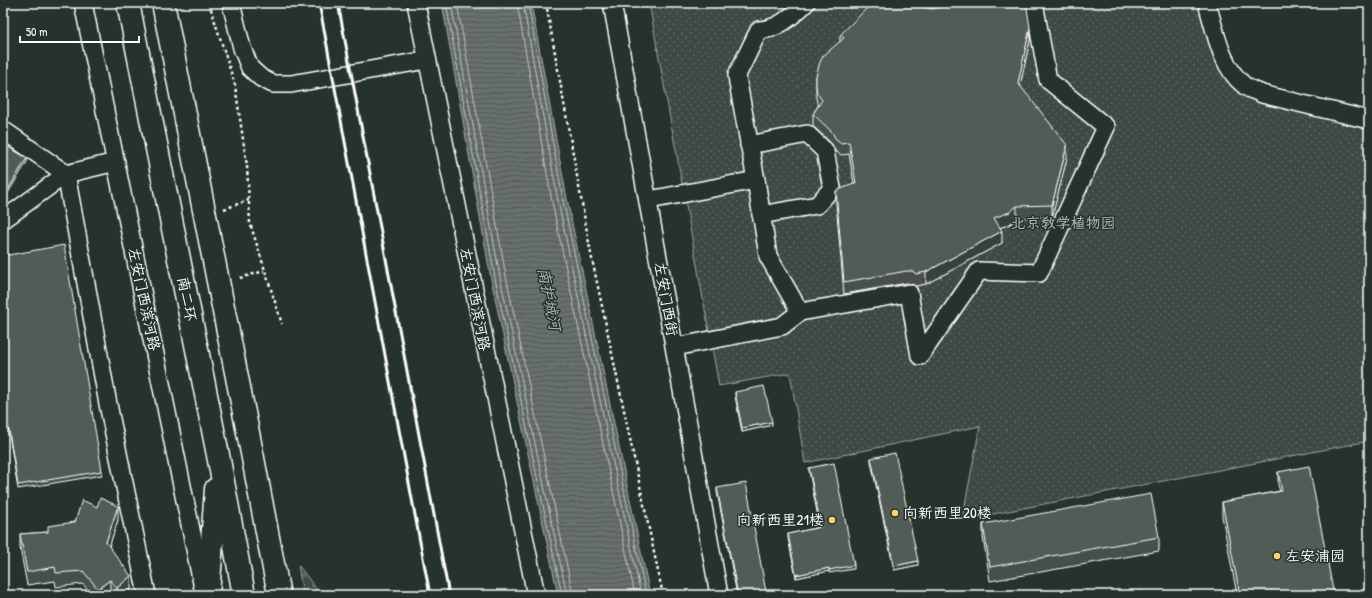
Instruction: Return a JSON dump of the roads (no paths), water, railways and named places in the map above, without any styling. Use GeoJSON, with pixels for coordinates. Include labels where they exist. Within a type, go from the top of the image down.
{"type":"FeatureCollection","features":[{"type":"Feature","properties":{"kind":"highway","name":"南二环"},"geometry":{"type":"LineString","coordinates":[[128,3],[219,460],[244,595]]}},
{"type":"Feature","properties":{"kind":"highway"},"geometry":{"type":"LineString","coordinates":[[163,3],[279,595]]}},
{"type":"Feature","properties":{"kind":"highway"},"geometry":{"type":"LineString","coordinates":[[208,595],[219,460]]}},
{"type":"Feature","properties":{"kind":"street","name":"左安门西滨河路"},"geometry":{"type":"LineString","coordinates":[[83,3],[204,595]]}},
{"type":"Feature","properties":{"kind":"street"},"geometry":{"type":"LineString","coordinates":[[231,3],[242,48],[250,68],[261,78],[273,84],[291,84],[427,60]]}},
{"type":"Feature","properties":{"kind":"street","name":"左安门西滨河路"},"geometry":{"type":"LineString","coordinates":[[416,3],[536,595]]}},
{"type":"Feature","properties":{"kind":"street","name":"左安门西街"},"geometry":{"type":"LineString","coordinates":[[612,3],[649,200],[719,595]]}},
{"type":"Feature","properties":{"kind":"street"},"geometry":{"type":"LineString","coordinates":[[800,312],[768,256],[737,75],[759,30],[766,30],[780,25],[806,3]]}},
{"type":"Feature","properties":{"kind":"street"},"geometry":{"type":"LineString","coordinates":[[675,347],[782,326],[800,312],[909,293],[920,356],[979,271],[1039,273],[1106,127],[1048,80],[1034,3]]}},
{"type":"Feature","properties":{"kind":"street"},"geometry":{"type":"LineString","coordinates":[[1207,3],[1221,49],[1231,71],[1245,87],[1262,94],[1369,120]]}},
{"type":"Feature","properties":{"kind":"street"},"geometry":{"type":"LineString","coordinates":[[3,130],[66,174],[108,404],[147,595]]}},
{"type":"Feature","properties":{"kind":"street"},"geometry":{"type":"LineString","coordinates":[[749,145],[807,134],[825,150],[832,188],[817,205],[761,215]]}},
{"type":"Feature","properties":{"kind":"street"},"geometry":{"type":"LineString","coordinates":[[3,220],[66,174],[116,162]]}},
{"type":"Feature","properties":{"kind":"street"},"geometry":{"type":"LineString","coordinates":[[649,200],[756,180]]}},
{"type":"Feature","properties":{"kind":"water","name":"南护城河"},"geometry":{"type":"Polygon","coordinates":[[[442,3],[531,3],[567,199],[650,595],[558,595],[491,279],[442,3]]]}},
{"type":"Feature","properties":{"kind":"railway"},"geometry":{"type":"LineString","coordinates":[[319,3],[430,595]]}},
{"type":"Feature","properties":{"kind":"railway"},"geometry":{"type":"LineString","coordinates":[[338,3],[449,595]]}},
{"type":"Feature","properties":{"kind":"place","name":"向新西里20楼"},"geometry":{"type":"Point","coordinates":[895,513]}},
{"type":"Feature","properties":{"kind":"place","name":"向新西里21楼"},"geometry":{"type":"Point","coordinates":[832,520]}},
{"type":"Feature","properties":{"kind":"place","name":"左安浦园"},"geometry":{"type":"Point","coordinates":[1277,556]}},
{"type":"Feature","properties":{"kind":"park label","name":"北京教学植物园"},"geometry":{"type":"Point","coordinates":[1063,223]}}]}
